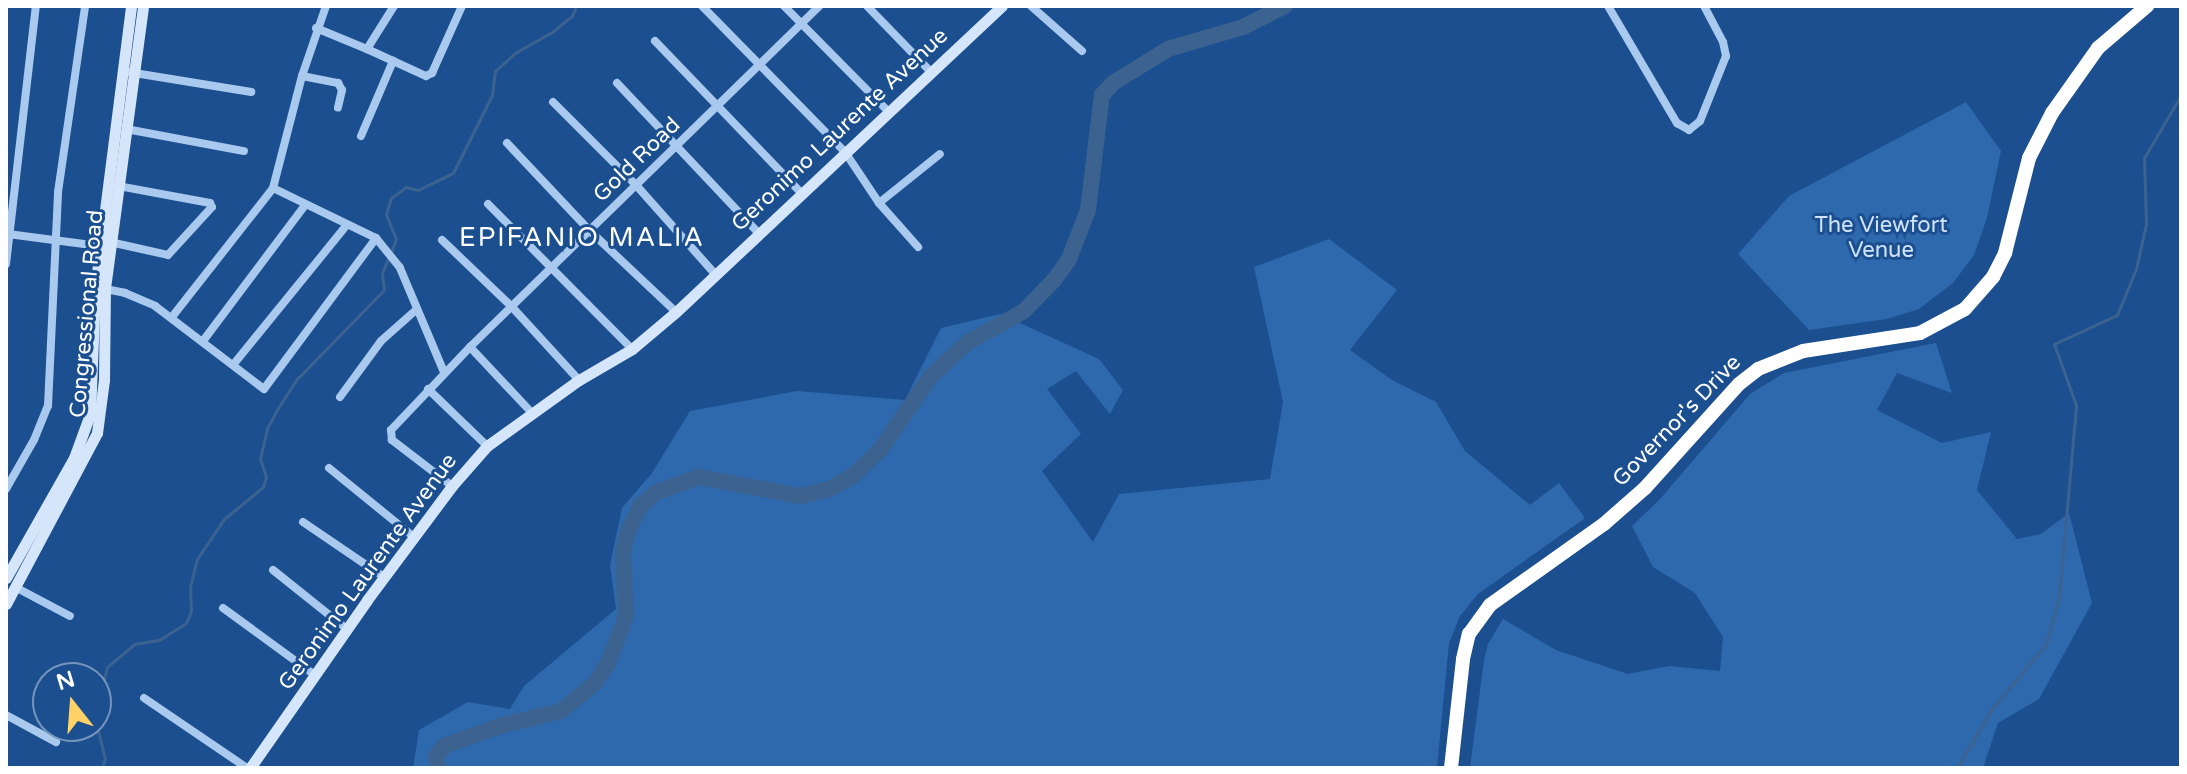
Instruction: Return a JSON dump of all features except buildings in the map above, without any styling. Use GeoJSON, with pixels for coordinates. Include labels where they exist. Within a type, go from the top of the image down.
{"type":"FeatureCollection","features":[{"type":"Feature","properties":{"kind":"highway","name":"Governor's Drive"},"geometry":{"type":"LineString","coordinates":[[1451,768],[1463,659],[1469,634],[1490,605],[1604,524],[1645,488],[1739,384],[1758,369],[1803,351],[1920,333],[1965,309],[1993,277],[2005,253],[2029,158],[2052,113],[2098,48],[2147,6]]}},
{"type":"Feature","properties":{"kind":"main road","name":"Congressional Road"},"geometry":{"type":"LineString","coordinates":[[108,222],[118,186],[126,129],[131,6]]}},
{"type":"Feature","properties":{"kind":"main road","name":"Congressional Road"},"geometry":{"type":"LineString","coordinates":[[6,578],[74,458],[86,430],[93,393],[104,244],[128,72],[143,6]]}},
{"type":"Feature","properties":{"kind":"main road","name":"Geronimo Laurente Avenue"},"geometry":{"type":"LineString","coordinates":[[249,768],[384,577],[452,486],[487,446],[531,412],[632,349],[676,312],[1002,6]]}},
{"type":"Feature","properties":{"kind":"main road","name":"Congressional Road"},"geometry":{"type":"LineString","coordinates":[[6,604],[97,433],[104,380],[100,288]]}},
{"type":"Feature","properties":{"kind":"street"},"geometry":{"type":"LineString","coordinates":[[6,264],[36,6]]}},
{"type":"Feature","properties":{"kind":"street"},"geometry":{"type":"LineString","coordinates":[[6,489],[34,440],[48,406],[54,240],[85,6]]}},
{"type":"Feature","properties":{"kind":"street"},"geometry":{"type":"LineString","coordinates":[[172,317],[273,188],[302,76],[326,6]]}},
{"type":"Feature","properties":{"kind":"street"},"geometry":{"type":"LineString","coordinates":[[367,49],[397,6]]}},
{"type":"Feature","properties":{"kind":"street"},"geometry":{"type":"LineString","coordinates":[[316,28],[430,75],[462,6]]}},
{"type":"Feature","properties":{"kind":"street"},"geometry":{"type":"LineString","coordinates":[[702,6],[845,152],[879,203],[918,247]]}},
{"type":"Feature","properties":{"kind":"street"},"geometry":{"type":"LineString","coordinates":[[784,6],[888,111]]}},
{"type":"Feature","properties":{"kind":"street","name":"Gold Road"},"geometry":{"type":"LineString","coordinates":[[428,389],[820,6]]}},
{"type":"Feature","properties":{"kind":"street"},"geometry":{"type":"LineString","coordinates":[[867,6],[930,71]]}},
{"type":"Feature","properties":{"kind":"street"},"geometry":{"type":"LineString","coordinates":[[1031,6],[1082,51]]}},
{"type":"Feature","properties":{"kind":"street"},"geometry":{"type":"LineString","coordinates":[[1608,6],[1677,123],[1689,130],[1700,121],[1726,56],[1723,42],[1704,6]]}},
{"type":"Feature","properties":{"kind":"street"},"geometry":{"type":"LineString","coordinates":[[655,41],[802,194]]}},
{"type":"Feature","properties":{"kind":"street"},"geometry":{"type":"LineString","coordinates":[[361,136],[393,61]]}},
{"type":"Feature","properties":{"kind":"street"},"geometry":{"type":"LineString","coordinates":[[128,72],[251,92]]}},
{"type":"Feature","properties":{"kind":"street"},"geometry":{"type":"LineString","coordinates":[[302,76],[338,83],[342,90],[338,108]]}},
{"type":"Feature","properties":{"kind":"street"},"geometry":{"type":"LineString","coordinates":[[617,83],[760,235]]}},
{"type":"Feature","properties":{"kind":"street"},"geometry":{"type":"LineString","coordinates":[[553,102],[636,185],[715,274]]}},
{"type":"Feature","properties":{"kind":"street"},"geometry":{"type":"LineString","coordinates":[[126,129],[244,151]]}},
{"type":"Feature","properties":{"kind":"street"},"geometry":{"type":"LineString","coordinates":[[507,143],[590,231],[676,312]]}},
{"type":"Feature","properties":{"kind":"street"},"geometry":{"type":"LineString","coordinates":[[879,203],[940,154]]}},
{"type":"Feature","properties":{"kind":"street"},"geometry":{"type":"LineString","coordinates":[[8,234],[171,254],[212,207],[210,203],[118,186]]}},
{"type":"Feature","properties":{"kind":"street"},"geometry":{"type":"LineString","coordinates":[[273,188],[376,238],[400,268],[444,372]]}},
{"type":"Feature","properties":{"kind":"street"},"geometry":{"type":"LineString","coordinates":[[488,204],[632,349]]}},
{"type":"Feature","properties":{"kind":"street"},"geometry":{"type":"LineString","coordinates":[[203,341],[305,205]]}},
{"type":"Feature","properties":{"kind":"street"},"geometry":{"type":"LineString","coordinates":[[233,365],[346,226]]}},
{"type":"Feature","properties":{"kind":"street"},"geometry":{"type":"LineString","coordinates":[[100,288],[125,293],[172,317],[264,389],[376,238]]}},
{"type":"Feature","properties":{"kind":"street"},"geometry":{"type":"LineString","coordinates":[[442,240],[512,307],[579,380]]}},
{"type":"Feature","properties":{"kind":"street"},"geometry":{"type":"LineString","coordinates":[[340,397],[381,341],[417,309]]}},
{"type":"Feature","properties":{"kind":"street"},"geometry":{"type":"LineString","coordinates":[[470,347],[531,412]]}},
{"type":"Feature","properties":{"kind":"street"},"geometry":{"type":"LineString","coordinates":[[452,486],[390,435],[391,430],[428,389],[487,446]]}},
{"type":"Feature","properties":{"kind":"street"},"geometry":{"type":"LineString","coordinates":[[329,468],[414,537]]}},
{"type":"Feature","properties":{"kind":"street"},"geometry":{"type":"LineString","coordinates":[[303,522],[384,577]]}},
{"type":"Feature","properties":{"kind":"street"},"geometry":{"type":"LineString","coordinates":[[273,570],[347,629]]}},
{"type":"Feature","properties":{"kind":"street"},"geometry":{"type":"LineString","coordinates":[[15,587],[70,616]]}},
{"type":"Feature","properties":{"kind":"street"},"geometry":{"type":"LineString","coordinates":[[223,608],[315,675]]}},
{"type":"Feature","properties":{"kind":"street"},"geometry":{"type":"LineString","coordinates":[[144,698],[249,768]]}},
{"type":"Feature","properties":{"kind":"street"},"geometry":{"type":"LineString","coordinates":[[6,715],[32,729]]}},
{"type":"Feature","properties":{"kind":"green space","name":"The Viewfort Venue"},"geometry":{"type":"Polygon","coordinates":[[[1966,102],[2001,151],[1987,218],[1974,255],[1953,283],[1919,309],[1887,319],[1809,330],[1738,254],[1789,196],[1966,102]]]}},
{"type":"Feature","properties":{"kind":"green space"},"geometry":{"type":"Polygon","coordinates":[[[1329,239],[1397,290],[1350,350],[1392,380],[1436,402],[1465,451],[1530,505],[1559,483],[1585,518],[1478,594],[1460,616],[1449,643],[1437,768],[413,768],[419,730],[468,702],[510,709],[524,686],[616,609],[610,565],[622,508],[652,473],[690,411],[797,391],[905,400],[941,328],[1000,314],[1099,359],[1123,390],[1110,414],[1076,371],[1047,389],[1081,434],[1042,471],[1093,542],[1119,494],[1270,479],[1283,402],[1254,267],[1329,239]]]}},
{"type":"Feature","properties":{"kind":"green space"},"geometry":{"type":"Polygon","coordinates":[[[1936,343],[1952,393],[1897,373],[1877,410],[1942,443],[1991,432],[1977,490],[2017,539],[2041,534],[2069,513],[2092,603],[2039,699],[1998,723],[1983,768],[1470,768],[1484,660],[1488,644],[1503,619],[1556,650],[1628,674],[1669,666],[1720,671],[1723,637],[1695,593],[1653,567],[1632,526],[1660,499],[1750,394],[1784,373],[1936,343]]]}},
{"type":"Feature","properties":{"kind":"waterway"},"geometry":{"type":"LineString","coordinates":[[391,252],[396,239],[386,214],[391,198],[406,187],[418,190],[453,173],[492,95],[495,71],[515,53],[552,32],[572,16],[576,6]]}},
{"type":"Feature","properties":{"kind":"waterway"},"geometry":{"type":"LineString","coordinates":[[438,768],[436,757],[444,746],[500,726],[561,711],[595,683],[608,663],[626,616],[623,550],[629,529],[640,506],[657,492],[699,477],[800,496],[830,489],[854,475],[881,449],[930,377],[968,342],[1024,311],[1069,259],[1088,210],[1102,95],[1113,83],[1168,49],[1243,27],[1285,6]]}},
{"type":"Feature","properties":{"kind":"waterway"},"geometry":{"type":"LineString","coordinates":[[1957,768],[1991,710],[2046,644],[2059,597],[2076,405],[2054,344],[2117,315],[2136,269],[2146,224],[2144,158],[2181,95]]}},
{"type":"Feature","properties":{"kind":"waterway"},"geometry":{"type":"LineString","coordinates":[[112,663],[134,644],[159,640],[186,623],[191,611],[190,587],[197,559],[224,519],[263,487],[266,477],[260,459],[267,428],[278,408],[297,379],[384,290],[382,273],[388,259]]}},
{"type":"Feature","properties":{"kind":"waterway"},"geometry":{"type":"LineString","coordinates":[[101,742],[105,758],[102,768]]}},
{"type":"Feature","properties":{"kind":"district","name":"EPIFANIO MALIA"},"geometry":{"type":"Point","coordinates":[582,238]}}]}
